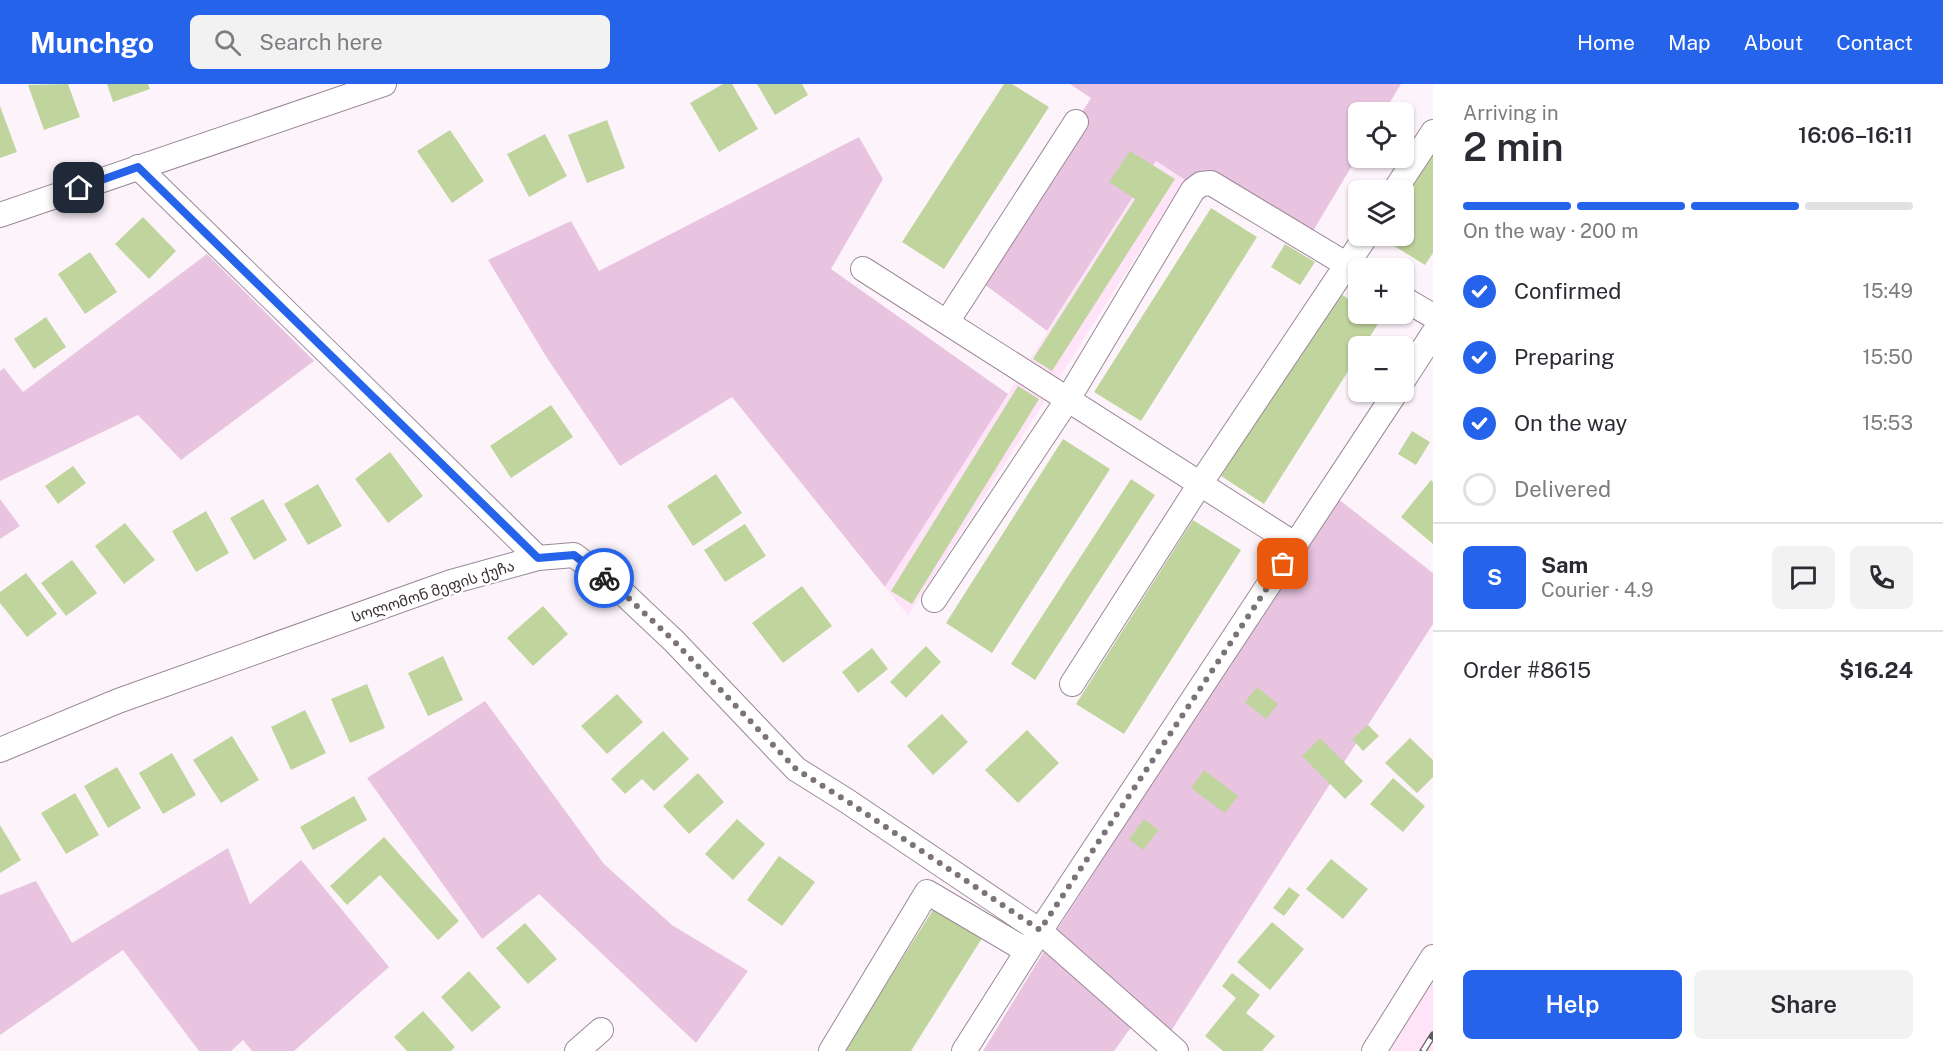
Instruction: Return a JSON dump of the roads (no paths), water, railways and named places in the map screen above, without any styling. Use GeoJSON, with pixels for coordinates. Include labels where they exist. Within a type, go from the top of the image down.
{"type":"FeatureCollection","features":[{"type":"Feature","properties":{"kind":"street"},"geometry":{"type":"LineString","coordinates":[[0,215],[384,84]]}},
{"type":"Feature","properties":{"kind":"street"},"geometry":{"type":"LineString","coordinates":[[947,322],[1076,122]]}},
{"type":"Feature","properties":{"kind":"street"},"geometry":{"type":"LineString","coordinates":[[1402,180],[1433,132]]}},
{"type":"Feature","properties":{"kind":"street"},"geometry":{"type":"LineString","coordinates":[[138,167],[538,558]]}},
{"type":"Feature","properties":{"kind":"street"},"geometry":{"type":"LineString","coordinates":[[934,600],[1068,399],[1193,190],[1202,184],[1211,183],[1348,265]]}},
{"type":"Feature","properties":{"kind":"street"},"geometry":{"type":"LineString","coordinates":[[863,269],[1296,545]]}},
{"type":"Feature","properties":{"kind":"street"},"geometry":{"type":"LineString","coordinates":[[1072,684],[1200,484],[1348,275]]}},
{"type":"Feature","properties":{"kind":"street"},"geometry":{"type":"LineString","coordinates":[[1414,305],[1433,316]]}},
{"type":"Feature","properties":{"kind":"street"},"geometry":{"type":"LineString","coordinates":[[1414,363],[1433,334]]}},
{"type":"Feature","properties":{"kind":"street"},"geometry":{"type":"LineString","coordinates":[[964,1051],[1040,930],[1389,402]]}},
{"type":"Feature","properties":{"kind":"street","name":"სოლომონ მეფის ქუჩა"},"geometry":{"type":"LineString","coordinates":[[0,750],[118,701],[452,582],[538,558],[574,555],[622,592],[674,641],[796,769],[1040,930],[1176,1051]]}},
{"type":"Feature","properties":{"kind":"street"},"geometry":{"type":"LineString","coordinates":[[831,1051],[927,891],[1027,951]]}},
{"type":"Feature","properties":{"kind":"street"},"geometry":{"type":"LineString","coordinates":[[1374,1051],[1433,957]]}},
{"type":"Feature","properties":{"kind":"street"},"geometry":{"type":"LineString","coordinates":[[577,1051],[601,1030]]}},
{"type":"Feature","properties":{"kind":"railway"},"geometry":{"type":"LineString","coordinates":[[1423,1051],[1433,1035]]}}]}
